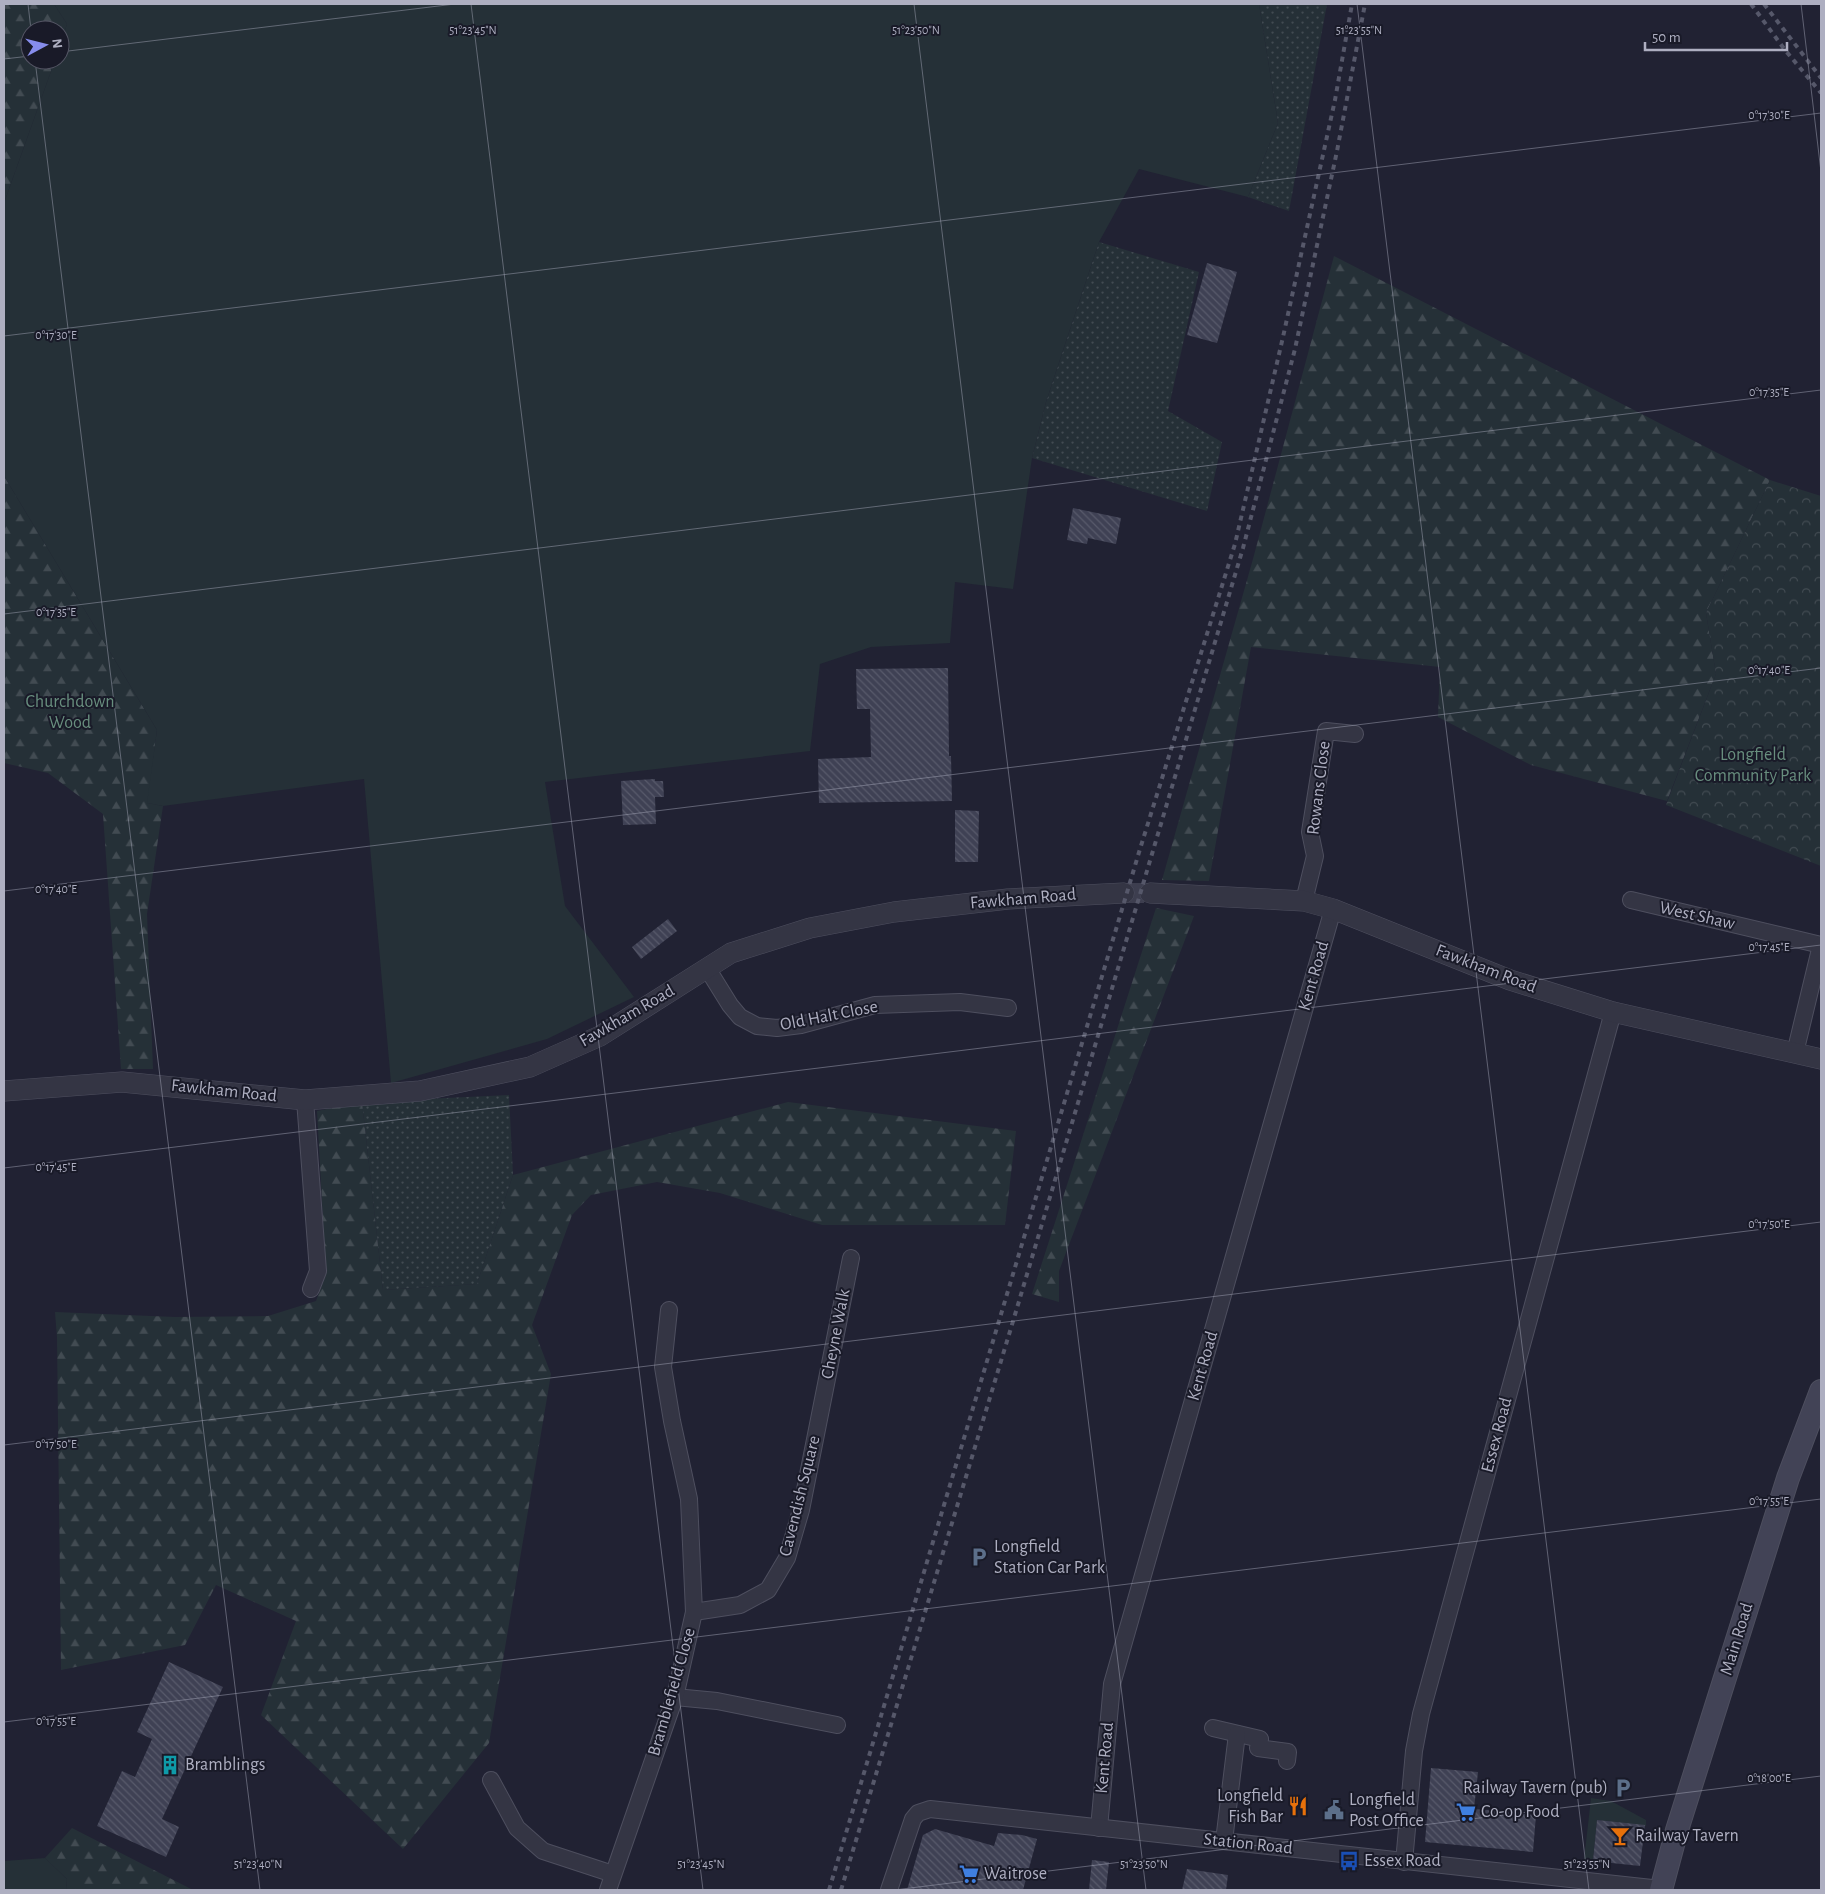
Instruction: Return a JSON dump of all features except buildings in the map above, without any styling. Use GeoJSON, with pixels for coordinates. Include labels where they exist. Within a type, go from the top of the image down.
{"type":"FeatureCollection","features":[{"type":"Feature","properties":{"kind":"main road","name":"Main Road"},"geometry":{"type":"LineString","coordinates":[[1661,1890],[1679,1822],[1788,1478],[1821,1391]]}},
{"type":"Feature","properties":{"kind":"street","name":"Rowans Close"},"geometry":{"type":"LineString","coordinates":[[1304,901],[1315,856],[1310,832],[1326,731],[1355,734]]}},
{"type":"Feature","properties":{"kind":"street","name":"Fawkham Road"},"geometry":{"type":"LineString","coordinates":[[4,1091],[122,1082],[304,1100],[420,1091],[530,1067],[600,1036],[731,953],[810,928],[894,912],[1008,899],[1124,893]]}},
{"type":"Feature","properties":{"kind":"street","name":"Fawkham Road"},"geometry":{"type":"LineString","coordinates":[[1150,893],[1304,901],[1333,908],[1510,980],[1613,1012],[1821,1059]]}},
{"type":"Feature","properties":{"kind":"street","name":"West Shaw"},"geometry":{"type":"LineString","coordinates":[[1631,900],[1821,945],[1795,1052]]}},
{"type":"Feature","properties":{"kind":"street","name":"Kent Road"},"geometry":{"type":"LineString","coordinates":[[1099,1828],[1112,1684],[1333,908]]}},
{"type":"Feature","properties":{"kind":"street","name":"Old Halt Close"},"geometry":{"type":"LineString","coordinates":[[707,968],[740,1017],[757,1026],[777,1028],[801,1024],[875,1006],[960,1002],[1008,1008]]}},
{"type":"Feature","properties":{"kind":"street","name":"Essex Road"},"geometry":{"type":"LineString","coordinates":[[1404,1862],[1414,1751],[1421,1714],[1613,1012]]}},
{"type":"Feature","properties":{"kind":"street"},"geometry":{"type":"LineString","coordinates":[[304,1100],[318,1271],[312,1289]]}},
{"type":"Feature","properties":{"kind":"street","name":"Cheyne Walk"},"geometry":{"type":"LineString","coordinates":[[820,1410],[851,1258]]}},
{"type":"Feature","properties":{"kind":"street","name":"Bramblefield Close"},"geometry":{"type":"LineString","coordinates":[[608,1890],[675,1698],[694,1612],[689,1499],[672,1421],[663,1367],[669,1310]]}},
{"type":"Feature","properties":{"kind":"street","name":"Cavendish Square"},"geometry":{"type":"LineString","coordinates":[[694,1612],[740,1605],[768,1590],[787,1558],[801,1510],[820,1410]]}},
{"type":"Feature","properties":{"kind":"street"},"geometry":{"type":"LineString","coordinates":[[675,1698],[717,1702],[837,1725]]}},
{"type":"Feature","properties":{"kind":"street"},"geometry":{"type":"LineString","coordinates":[[1213,1728],[1260,1739],[1258,1748],[1288,1752],[1287,1761]]}},
{"type":"Feature","properties":{"kind":"street"},"geometry":{"type":"LineString","coordinates":[[1224,1841],[1237,1734]]}},
{"type":"Feature","properties":{"kind":"street"},"geometry":{"type":"LineString","coordinates":[[491,1780],[517,1828],[543,1851],[613,1874]]}},
{"type":"Feature","properties":{"kind":"street","name":"Station Road"},"geometry":{"type":"LineString","coordinates":[[889,1890],[910,1826],[918,1813],[923,1810],[1224,1841],[1661,1890]]}},
{"type":"Feature","properties":{"kind":"green space"},"geometry":{"type":"Polygon","coordinates":[[[4,4],[54,4],[64,20],[20,20],[20,70],[51,70],[4,203],[4,4]]]}},
{"type":"Feature","properties":{"kind":"green space"},"geometry":{"type":"Polygon","coordinates":[[[54,4],[1259,4],[1278,123],[1248,197],[1139,169],[1099,242],[1046,402],[1032,458],[1013,589],[955,582],[950,643],[871,647],[820,664],[810,751],[545,782],[565,906],[634,997],[547,1039],[391,1083],[364,779],[163,806],[147,803],[157,730],[4,476],[4,203],[51,70],[70,70],[70,20],[64,20],[54,4]]]}},
{"type":"Feature","properties":{"kind":"green space"},"geometry":{"type":"Polygon","coordinates":[[[1259,4],[1327,4],[1289,211],[1248,197],[1278,123],[1259,4]]]}},
{"type":"Feature","properties":{"kind":"green space"},"geometry":{"type":"Polygon","coordinates":[[[1099,242],[1199,272],[1168,411],[1222,442],[1207,511],[1032,458],[1046,402],[1099,242]]]}},
{"type":"Feature","properties":{"kind":"green space"},"geometry":{"type":"Polygon","coordinates":[[[1334,256],[1770,480],[1706,613],[1716,674],[1667,801],[1531,765],[1438,717],[1440,667],[1251,647],[1209,881],[1162,880],[1253,559],[1334,256]]]}},
{"type":"Feature","properties":{"kind":"green space","name":"Churchdown Wood"},"geometry":{"type":"Polygon","coordinates":[[[4,476],[157,730],[148,803],[163,806],[147,914],[153,1069],[121,1069],[103,814],[48,773],[4,763],[4,476]]]}},
{"type":"Feature","properties":{"kind":"green space","name":"Longfield Community Park"},"geometry":{"type":"Polygon","coordinates":[[[1770,480],[1821,496],[1821,866],[1666,805],[1716,674],[1706,613],[1770,480]]]}},
{"type":"Feature","properties":{"kind":"green space"},"geometry":{"type":"Polygon","coordinates":[[[1156,908],[1194,916],[1059,1271],[1059,1302],[1032,1294],[1156,908]]]}},
{"type":"Feature","properties":{"kind":"green space"},"geometry":{"type":"Polygon","coordinates":[[[509,1095],[513,1175],[477,1284],[383,1290],[362,1102],[509,1095]]]}},
{"type":"Feature","properties":{"kind":"green space"},"geometry":{"type":"Polygon","coordinates":[[[362,1102],[383,1290],[477,1284],[513,1175],[788,1102],[1016,1131],[1005,1225],[822,1225],[720,1193],[657,1182],[591,1195],[572,1215],[532,1325],[551,1374],[489,1743],[403,1849],[261,1715],[296,1621],[216,1585],[185,1645],[61,1670],[57,1337],[55,1312],[175,1317],[268,1316],[316,1301],[326,1274],[317,1111],[362,1102]]]}},
{"type":"Feature","properties":{"kind":"green space"},"geometry":{"type":"Polygon","coordinates":[[[1591,1798],[1611,1801],[1646,1820],[1646,1826],[1597,1820],[1593,1861],[1584,1860],[1591,1798]]]}},
{"type":"Feature","properties":{"kind":"green space"},"geometry":{"type":"Polygon","coordinates":[[[72,1828],[193,1890],[66,1890],[67,1879],[45,1858],[72,1828]]]}},
{"type":"Feature","properties":{"kind":"green space"},"geometry":{"type":"Polygon","coordinates":[[[45,1858],[67,1879],[66,1890],[4,1890],[4,1861],[45,1858]]]}},
{"type":"Feature","properties":{"kind":"tunnel"},"geometry":{"type":"LineString","coordinates":[[1124,893],[1150,893]]}},
{"type":"Feature","properties":{"kind":"railway"},"geometry":{"type":"LineString","coordinates":[[829,1890],[1140,849],[1235,544],[1335,100],[1352,4]]}},
{"type":"Feature","properties":{"kind":"railway"},"geometry":{"type":"LineString","coordinates":[[841,1890],[1014,1318],[1243,548],[1295,349],[1337,151],[1365,4]]}},
{"type":"Feature","properties":{"kind":"railway"},"geometry":{"type":"LineString","coordinates":[[1751,4],[1785,50],[1821,93]]}},
{"type":"Feature","properties":{"kind":"railway"},"geometry":{"type":"LineString","coordinates":[[1764,4],[1821,78]]}},
{"type":"Feature","properties":{"kind":"place","name":"Longfield Station Car Park"},"geometry":{"type":"Point","coordinates":[979,1557]}},
{"type":"Feature","properties":{"kind":"place","name":"Bramblings"},"geometry":{"type":"Point","coordinates":[170,1765]}},
{"type":"Feature","properties":{"kind":"place","name":"Railway Tavern (pub)"},"geometry":{"type":"Point","coordinates":[1623,1788]}},
{"type":"Feature","properties":{"kind":"place","name":"Longfield Fish Bar"},"geometry":{"type":"Point","coordinates":[1298,1806]}},
{"type":"Feature","properties":{"kind":"place","name":"Longfield Post Office"},"geometry":{"type":"Point","coordinates":[1334,1810]}},
{"type":"Feature","properties":{"kind":"place","name":"Co-op Food"},"geometry":{"type":"Point","coordinates":[1466,1812]}},
{"type":"Feature","properties":{"kind":"place","name":"Railway Tavern"},"geometry":{"type":"Point","coordinates":[1620,1836]}},
{"type":"Feature","properties":{"kind":"place","name":"Essex Road"},"geometry":{"type":"Point","coordinates":[1349,1861]}},
{"type":"Feature","properties":{"kind":"place","name":"Waitrose"},"geometry":{"type":"Point","coordinates":[969,1874]}}]}
